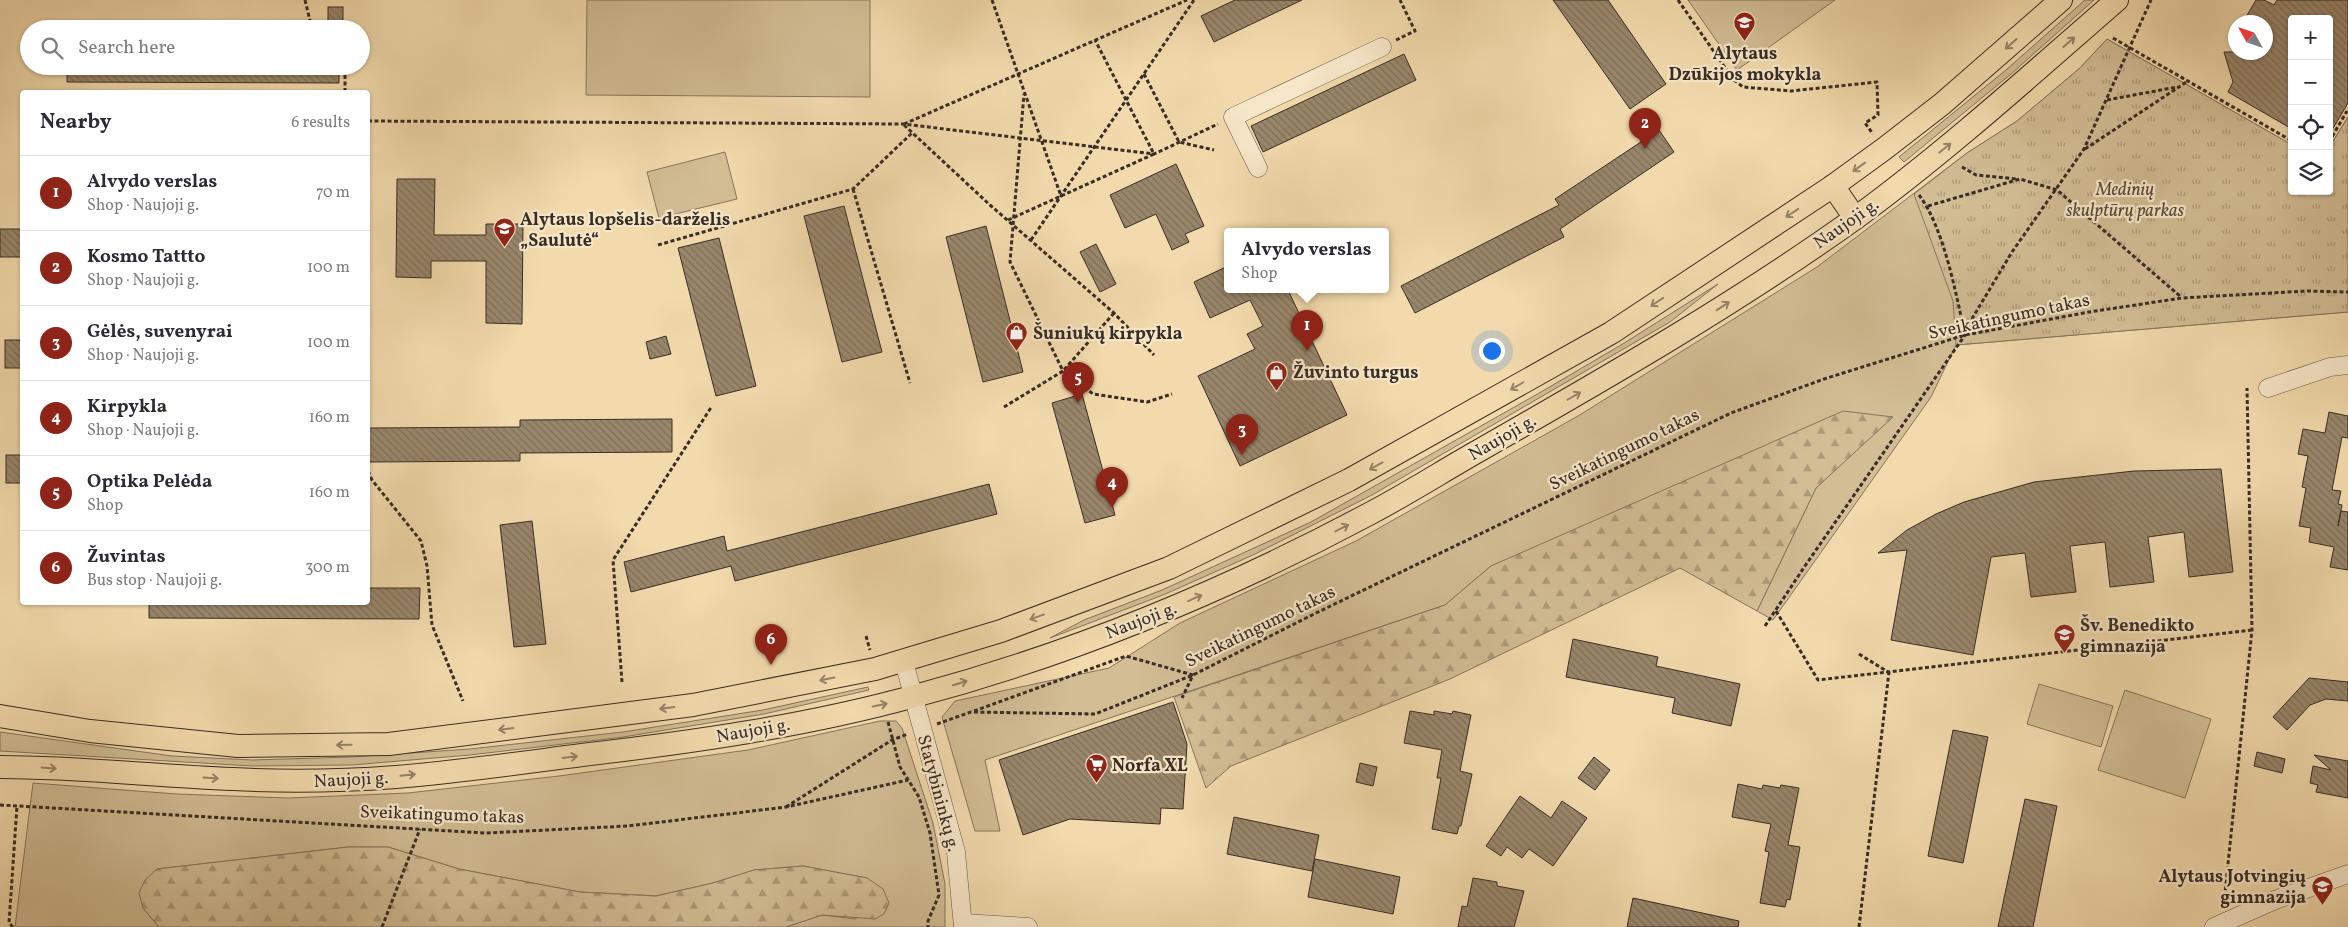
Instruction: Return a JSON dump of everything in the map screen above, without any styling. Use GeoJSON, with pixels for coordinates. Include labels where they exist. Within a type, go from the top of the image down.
{"type":"FeatureCollection","features":[{"type":"Feature","properties":{"kind":"main road","name":"Naujoji g."},"geometry":{"type":"LineString","coordinates":[[0,716],[90,731],[238,746],[389,744],[693,705],[875,669],[904,662],[1001,631],[1169,568],[1349,480],[1611,333],[1833,186],[1884,149],[1950,97],[2061,0]]}},
{"type":"Feature","properties":{"kind":"main road","name":"Naujoji g."},"geometry":{"type":"LineString","coordinates":[[0,767],[38,767],[243,780],[314,781],[398,776],[642,748],[764,729],[913,697],[1005,670],[1184,603],[1266,566],[1371,513],[1682,333],[1855,218],[1907,179],[1986,114],[2117,0]]}},
{"type":"Feature","properties":{"kind":"main road"},"geometry":{"type":"LineString","coordinates":[[1833,186],[1855,218]]}},
{"type":"Feature","properties":{"kind":"street"},"geometry":{"type":"LineString","coordinates":[[1258,168],[1233,117],[1382,47]]}},
{"type":"Feature","properties":{"kind":"street"},"geometry":{"type":"LineString","coordinates":[[2268,388],[2330,367],[2348,365]]}},
{"type":"Feature","properties":{"kind":"street","name":"Statybininkų g."},"geometry":{"type":"LineString","coordinates":[[904,662],[956,852],[963,925]]}},
{"type":"Feature","properties":{"kind":"street"},"geometry":{"type":"LineString","coordinates":[[2221,924],[2284,897],[2348,874]]}},
{"type":"Feature","properties":{"kind":"street"},"geometry":{"type":"LineString","coordinates":[[963,925],[1028,927]]}},
{"type":"Feature","properties":{"kind":"path"},"geometry":{"type":"LineString","coordinates":[[305,0],[310,20]]}},
{"type":"Feature","properties":{"kind":"path"},"geometry":{"type":"LineString","coordinates":[[992,0],[1016,74],[1061,196]]}},
{"type":"Feature","properties":{"kind":"path"},"geometry":{"type":"LineString","coordinates":[[903,124],[1186,0]]}},
{"type":"Feature","properties":{"kind":"path"},"geometry":{"type":"LineString","coordinates":[[1031,240],[1194,0]]}},
{"type":"Feature","properties":{"kind":"path"},"geometry":{"type":"LineString","coordinates":[[1382,47],[1415,31],[1400,0]]}},
{"type":"Feature","properties":{"kind":"path"},"geometry":{"type":"LineString","coordinates":[[1678,0],[1733,79],[1742,87],[1791,90],[1877,82],[1878,115],[1865,123],[1884,149]]}},
{"type":"Feature","properties":{"kind":"path"},"geometry":{"type":"LineString","coordinates":[[1765,626],[1807,562],[1966,335],[1973,317],[2012,252],[2084,149],[2151,0]]}},
{"type":"Feature","properties":{"kind":"path"},"geometry":{"type":"LineString","coordinates":[[2113,38],[2288,139]]}},
{"type":"Feature","properties":{"kind":"path"},"geometry":{"type":"LineString","coordinates":[[1095,40],[1154,154]]}},
{"type":"Feature","properties":{"kind":"path"},"geometry":{"type":"LineString","coordinates":[[1144,74],[1179,142],[1214,150]]}},
{"type":"Feature","properties":{"kind":"path"},"geometry":{"type":"LineString","coordinates":[[345,75],[345,90]]}},
{"type":"Feature","properties":{"kind":"path"},"geometry":{"type":"LineString","coordinates":[[2084,149],[2188,81]]}},
{"type":"Feature","properties":{"kind":"path"},"geometry":{"type":"LineString","coordinates":[[2106,100],[2179,86]]}},
{"type":"Feature","properties":{"kind":"path"},"geometry":{"type":"LineString","coordinates":[[1024,94],[1010,262],[1063,371],[1093,394],[1148,402],[1172,394]]}},
{"type":"Feature","properties":{"kind":"path"},"geometry":{"type":"LineString","coordinates":[[2333,135],[2348,111]]}},
{"type":"Feature","properties":{"kind":"path"},"geometry":{"type":"LineString","coordinates":[[1008,220],[1233,117]]}},
{"type":"Feature","properties":{"kind":"path"},"geometry":{"type":"LineString","coordinates":[[370,121],[903,124],[1154,154]]}},
{"type":"Feature","properties":{"kind":"path"},"geometry":{"type":"LineString","coordinates":[[903,124],[1013,225],[1114,313],[1154,355]]}},
{"type":"Feature","properties":{"kind":"path"},"geometry":{"type":"LineString","coordinates":[[658,245],[853,190],[912,133]]}},
{"type":"Feature","properties":{"kind":"path"},"geometry":{"type":"LineString","coordinates":[[1962,167],[1976,175],[2020,179],[2056,190],[2182,298]]}},
{"type":"Feature","properties":{"kind":"path"},"geometry":{"type":"LineString","coordinates":[[1907,179],[1928,206],[1951,272],[1966,335]]}},
{"type":"Feature","properties":{"kind":"path"},"geometry":{"type":"LineString","coordinates":[[1928,206],[2020,179]]}},
{"type":"Feature","properties":{"kind":"path"},"geometry":{"type":"LineString","coordinates":[[853,190],[910,383]]}},
{"type":"Feature","properties":{"kind":"path","name":"Sveikatingumo takas"},"geometry":{"type":"LineString","coordinates":[[944,722],[971,712],[1094,714],[1193,675],[1316,612],[1731,413],[1824,379],[1966,335],[2089,312],[2182,298],[2307,291],[2348,292]]}},
{"type":"Feature","properties":{"kind":"path"},"geometry":{"type":"LineString","coordinates":[[1004,407],[1063,371],[1114,313]]}},
{"type":"Feature","properties":{"kind":"path"},"geometry":{"type":"LineString","coordinates":[[2221,924],[2252,630],[2247,388]]}},
{"type":"Feature","properties":{"kind":"path"},"geometry":{"type":"LineString","coordinates":[[622,682],[613,560],[712,406]]}},
{"type":"Feature","properties":{"kind":"path"},"geometry":{"type":"LineString","coordinates":[[370,475],[421,541],[427,566],[432,624],[464,701]]}},
{"type":"Feature","properties":{"kind":"path"},"geometry":{"type":"LineString","coordinates":[[1776,611],[1818,680],[2252,630]]}},
{"type":"Feature","properties":{"kind":"path"},"geometry":{"type":"LineString","coordinates":[[1859,654],[1888,672]]}},
{"type":"Feature","properties":{"kind":"path"},"geometry":{"type":"LineString","coordinates":[[971,712],[1126,656],[1193,675],[1182,698]]}},
{"type":"Feature","properties":{"kind":"path"},"geometry":{"type":"LineString","coordinates":[[1859,927],[1888,672]]}},
{"type":"Feature","properties":{"kind":"path","name":"Sveikatingumo takas"},"geometry":{"type":"LineString","coordinates":[[0,805],[486,833],[628,826],[786,807],[892,740],[900,767],[908,780]]}},
{"type":"Feature","properties":{"kind":"path"},"geometry":{"type":"LineString","coordinates":[[786,807],[908,780],[919,797],[930,833],[940,895],[928,921],[928,927]]}},
{"type":"Feature","properties":{"kind":"path"},"geometry":{"type":"LineString","coordinates":[[12,927],[9,922],[17,806]]}},
{"type":"Feature","properties":{"kind":"path"},"geometry":{"type":"LineString","coordinates":[[382,927],[420,829]]}},
{"type":"Feature","properties":{"kind":"green space"},"geometry":{"type":"Polygon","coordinates":[[[587,0],[870,0],[870,97],[586,95],[587,0]]]}},
{"type":"Feature","properties":{"kind":"green space","name":"Alytaus Dzūkijos mokykla"},"geometry":{"type":"Polygon","coordinates":[[[1688,0],[1835,0],[1737,70],[1688,0]]]}},
{"type":"Feature","properties":{"kind":"green space"},"geometry":{"type":"Polygon","coordinates":[[[2085,0],[2094,0],[2011,74],[1904,162],[1899,157],[2006,70],[2085,0]]]}},
{"type":"Feature","properties":{"kind":"green space"},"geometry":{"type":"Polygon","coordinates":[[[2107,39],[2288,143],[2288,195],[2333,195],[2333,141],[2348,117],[2348,312],[1956,345],[1931,397],[1773,620],[1757,611],[1816,488],[1892,417],[1491,566],[1445,605],[985,760],[1000,831],[975,831],[942,717],[955,701],[1109,668],[1180,623],[1356,541],[1578,416],[1817,267],[1967,153],[2017,121],[2080,68],[2107,39]]]}},
{"type":"Feature","properties":{"kind":"green space","name":"Medinių skulptūrų parkas"},"geometry":{"type":"Polygon","coordinates":[[[2107,39],[2288,143],[2288,195],[2333,195],[2333,141],[2348,117],[2348,312],[1956,345],[1953,301],[1914,194],[1967,153],[2017,121],[2080,68],[2107,39]]]}},
{"type":"Feature","properties":{"kind":"green space"},"geometry":{"type":"Polygon","coordinates":[[[725,152],[737,199],[659,218],[647,172],[725,152]]]}},
{"type":"Feature","properties":{"kind":"green space"},"geometry":{"type":"Polygon","coordinates":[[[1718,284],[1670,322],[1372,495],[1253,555],[1163,595],[1050,638],[1084,620],[1162,590],[1311,522],[1541,392],[1621,345],[1718,284]]]}},
{"type":"Feature","properties":{"kind":"green space"},"geometry":{"type":"Polygon","coordinates":[[[1843,411],[1893,417],[1816,488],[1757,611],[1680,568],[1450,679],[1231,766],[1206,788],[1174,697],[1445,605],[1491,566],[1843,411]]]}},
{"type":"Feature","properties":{"kind":"green space"},"geometry":{"type":"Polygon","coordinates":[[[2039,684],[2113,706],[2101,747],[2027,724],[2039,684]]]}},
{"type":"Feature","properties":{"kind":"green space"},"geometry":{"type":"Polygon","coordinates":[[[868,687],[869,690],[764,714],[623,737],[470,755],[352,765],[252,766],[0,751],[0,732],[172,756],[252,760],[351,757],[470,749],[623,732],[763,710],[868,687]]]}},
{"type":"Feature","properties":{"kind":"green space"},"geometry":{"type":"Polygon","coordinates":[[[2125,690],[2211,719],[2185,798],[2098,770],[2125,690]]]}},
{"type":"Feature","properties":{"kind":"green space"},"geometry":{"type":"Polygon","coordinates":[[[880,721],[896,721],[902,728],[933,823],[945,884],[945,927],[786,927],[822,915],[856,919],[867,878],[803,866],[754,870],[713,883],[656,896],[580,892],[459,869],[388,847],[348,847],[157,869],[143,908],[159,927],[15,927],[33,783],[176,794],[288,798],[408,793],[559,776],[748,750],[880,721]]]}},
{"type":"Feature","properties":{"kind":"green space"},"geometry":{"type":"Polygon","coordinates":[[[348,847],[388,847],[459,869],[580,892],[656,896],[713,883],[754,870],[803,866],[867,878],[883,889],[889,903],[884,914],[875,919],[822,915],[786,927],[159,927],[143,908],[139,893],[145,880],[157,869],[348,847]]]}},
{"type":"Feature","properties":{"kind":"building"},"geometry":{"type":"Polygon","coordinates":[[[1235,0],[1302,0],[1214,42],[1201,16],[1235,0]]]}},
{"type":"Feature","properties":{"kind":"building"},"geometry":{"type":"Polygon","coordinates":[[[1553,0],[1608,0],[1666,84],[1630,109],[1553,0]]]}},
{"type":"Feature","properties":{"kind":"building"},"geometry":{"type":"Polygon","coordinates":[[[2256,0],[2264,0],[2274,5],[2277,0],[2348,0],[2348,103],[2333,128],[2333,15],[2288,15],[2288,127],[2228,92],[2233,82],[2224,52],[2228,52],[2228,60],[2273,60],[2273,15],[2247,15],[2256,0]]]}},
{"type":"Feature","properties":{"kind":"building"},"geometry":{"type":"Polygon","coordinates":[[[328,7],[343,7],[343,20],[328,20],[328,7]]]}},
{"type":"Feature","properties":{"kind":"building"},"geometry":{"type":"Polygon","coordinates":[[[1404,54],[1416,80],[1263,152],[1251,126],[1404,54]]]}},
{"type":"Feature","properties":{"kind":"building"},"geometry":{"type":"Polygon","coordinates":[[[67,75],[339,75],[339,83],[67,82],[67,75]]]}},
{"type":"Feature","properties":{"kind":"building"},"geometry":{"type":"Polygon","coordinates":[[[1659,130],[1674,152],[1560,229],[1564,237],[1415,313],[1401,286],[1559,205],[1555,199],[1659,130]]]}},
{"type":"Feature","properties":{"kind":"building"},"geometry":{"type":"Polygon","coordinates":[[[1176,164],[1204,226],[1185,234],[1189,242],[1172,250],[1156,214],[1125,228],[1110,195],[1176,164]]]}},
{"type":"Feature","properties":{"kind":"building"},"geometry":{"type":"Polygon","coordinates":[[[397,179],[435,179],[434,235],[486,235],[486,224],[523,224],[522,324],[486,323],[486,261],[431,261],[431,278],[396,277],[397,179]]]}},
{"type":"Feature","properties":{"kind":"building"},"geometry":{"type":"Polygon","coordinates":[[[844,206],[882,352],[842,362],[804,216],[844,206]]]}},
{"type":"Feature","properties":{"kind":"building"},"geometry":{"type":"Polygon","coordinates":[[[986,226],[1023,372],[983,382],[946,237],[986,226]]]}},
{"type":"Feature","properties":{"kind":"building"},"geometry":{"type":"Polygon","coordinates":[[[0,229],[20,229],[20,257],[0,257],[0,229]]]}},
{"type":"Feature","properties":{"kind":"building"},"geometry":{"type":"Polygon","coordinates":[[[719,238],[756,386],[716,396],[678,248],[719,238]]]}},
{"type":"Feature","properties":{"kind":"building"},"geometry":{"type":"Polygon","coordinates":[[[1096,244],[1116,284],[1100,292],[1080,252],[1096,244]]]}},
{"type":"Feature","properties":{"kind":"building"},"geometry":{"type":"Polygon","coordinates":[[[1224,268],[1224,293],[1289,293],[1347,415],[1240,466],[1198,376],[1255,349],[1247,334],[1263,326],[1250,300],[1210,318],[1194,282],[1224,268]]]}},
{"type":"Feature","properties":{"kind":"building"},"geometry":{"type":"Polygon","coordinates":[[[666,336],[671,354],[650,359],[646,342],[666,336]]]}},
{"type":"Feature","properties":{"kind":"building"},"geometry":{"type":"Polygon","coordinates":[[[5,340],[20,340],[20,368],[5,368],[5,340]]]}},
{"type":"Feature","properties":{"kind":"building"},"geometry":{"type":"Polygon","coordinates":[[[1082,394],[1115,515],[1085,523],[1052,403],[1082,394]]]}},
{"type":"Feature","properties":{"kind":"building"},"geometry":{"type":"Polygon","coordinates":[[[2329,412],[2348,416],[2348,438],[2342,437],[2332,490],[2341,491],[2338,504],[2342,505],[2338,526],[2341,511],[2348,512],[2348,570],[2330,567],[2334,547],[2309,542],[2311,528],[2299,526],[2306,488],[2302,487],[2308,456],[2298,454],[2303,429],[2325,433],[2329,412]]]}},
{"type":"Feature","properties":{"kind":"building"},"geometry":{"type":"Polygon","coordinates":[[[672,419],[672,452],[520,453],[520,461],[370,462],[370,428],[520,427],[520,420],[672,419]]]}},
{"type":"Feature","properties":{"kind":"building"},"geometry":{"type":"Polygon","coordinates":[[[6,455],[20,455],[20,483],[6,483],[6,455]]]}},
{"type":"Feature","properties":{"kind":"building"},"geometry":{"type":"Polygon","coordinates":[[[2221,469],[2233,572],[2189,577],[2184,532],[2148,537],[2154,582],[2110,587],[2105,542],[2070,546],[2076,592],[2031,597],[2025,553],[1991,557],[1973,655],[1891,640],[1907,550],[1878,553],[1907,530],[1936,514],[1964,502],[2034,482],[2134,471],[2221,469]]]}},
{"type":"Feature","properties":{"kind":"building"},"geometry":{"type":"Polygon","coordinates":[[[989,484],[997,514],[735,581],[731,566],[631,592],[624,562],[724,536],[727,551],[989,484]]]}},
{"type":"Feature","properties":{"kind":"building"},"geometry":{"type":"Polygon","coordinates":[[[532,521],[546,644],[514,647],[500,525],[532,521]]]}},
{"type":"Feature","properties":{"kind":"building"},"geometry":{"type":"Polygon","coordinates":[[[370,588],[420,588],[419,619],[149,618],[149,605],[370,605],[370,588]]]}},
{"type":"Feature","properties":{"kind":"building"},"geometry":{"type":"Polygon","coordinates":[[[1573,639],[1658,657],[1656,666],[1740,684],[1731,726],[1672,713],[1675,698],[1566,677],[1573,639]]]}},
{"type":"Feature","properties":{"kind":"building"},"geometry":{"type":"Polygon","coordinates":[[[2309,678],[2348,682],[2348,701],[2326,699],[2310,705],[2287,730],[2273,717],[2309,678]]]}},
{"type":"Feature","properties":{"kind":"building","name":"Norfa XL"},"geometry":{"type":"Polygon","coordinates":[[[1173,702],[1187,744],[1183,809],[1161,808],[1160,824],[1070,819],[1023,835],[999,760],[1173,702]]]}},
{"type":"Feature","properties":{"kind":"building"},"geometry":{"type":"Polygon","coordinates":[[[1410,711],[1434,715],[1434,711],[1452,714],[1453,711],[1471,715],[1460,771],[1472,774],[1461,826],[1459,826],[1457,834],[1432,829],[1441,778],[1437,778],[1442,750],[1404,743],[1410,711]]]}},
{"type":"Feature","properties":{"kind":"building"},"geometry":{"type":"Polygon","coordinates":[[[1953,730],[1988,737],[1963,863],[1928,856],[1953,730]]]}},
{"type":"Feature","properties":{"kind":"building"},"geometry":{"type":"Polygon","coordinates":[[[2257,752],[2285,759],[2282,773],[2254,766],[2257,752]]]}},
{"type":"Feature","properties":{"kind":"building"},"geometry":{"type":"Polygon","coordinates":[[[2314,755],[2348,761],[2348,798],[2316,792],[2318,785],[2310,783],[2313,766],[2331,770],[2314,755]]]}},
{"type":"Feature","properties":{"kind":"building"},"geometry":{"type":"Polygon","coordinates":[[[1594,757],[1610,770],[1595,790],[1578,778],[1594,757]]]}},
{"type":"Feature","properties":{"kind":"building"},"geometry":{"type":"Polygon","coordinates":[[[1360,763],[1377,767],[1373,786],[1356,782],[1360,763]]]}},
{"type":"Feature","properties":{"kind":"building"},"geometry":{"type":"Polygon","coordinates":[[[1738,784],[1762,789],[1763,785],[1780,788],[1781,785],[1799,788],[1788,845],[1800,847],[1790,900],[1787,899],[1785,907],[1760,903],[1769,852],[1765,851],[1771,824],[1732,817],[1738,784]]]}},
{"type":"Feature","properties":{"kind":"building"},"geometry":{"type":"Polygon","coordinates":[[[1520,796],[1551,818],[1562,801],[1587,818],[1553,866],[1529,849],[1522,858],[1507,847],[1501,856],[1486,846],[1520,796]]]}},
{"type":"Feature","properties":{"kind":"building"},"geometry":{"type":"Polygon","coordinates":[[[2025,799],[2057,806],[2033,927],[1998,927],[2025,799]]]}},
{"type":"Feature","properties":{"kind":"building"},"geometry":{"type":"Polygon","coordinates":[[[1234,817],[1319,835],[1312,871],[1227,854],[1234,817]]]}},
{"type":"Feature","properties":{"kind":"building"},"geometry":{"type":"Polygon","coordinates":[[[1315,859],[1400,877],[1393,914],[1308,897],[1315,859]]]}},
{"type":"Feature","properties":{"kind":"building"},"geometry":{"type":"Polygon","coordinates":[[[1473,878],[1497,882],[1497,886],[1524,891],[1514,927],[1458,927],[1462,906],[1467,907],[1473,878]]]}},
{"type":"Feature","properties":{"kind":"building"},"geometry":{"type":"Polygon","coordinates":[[[1633,898],[1739,921],[1738,927],[1627,927],[1633,898]]]}},
{"type":"Feature","properties":{"kind":"place","name":"Alytaus Dzūkijos mokykla"},"geometry":{"type":"Point","coordinates":[1745,42]}},
{"type":"Feature","properties":{"kind":"place","name":"Kosmo Tattto"},"geometry":{"type":"Point","coordinates":[1645,149]}},
{"type":"Feature","properties":{"kind":"place","name":"Alytaus lopšelis-darželis „Saulutė“"},"geometry":{"type":"Point","coordinates":[504,248]}},
{"type":"Feature","properties":{"kind":"place","name":"Alvydo verslas"},"geometry":{"type":"Point","coordinates":[1307,351]}},
{"type":"Feature","properties":{"kind":"place","name":"Šuniukų kirpykla"},"geometry":{"type":"Point","coordinates":[1017,352]}},
{"type":"Feature","properties":{"kind":"place","name":"Žuvinto turgus"},"geometry":{"type":"Point","coordinates":[1277,391]}},
{"type":"Feature","properties":{"kind":"place","name":"Optika Pelėda"},"geometry":{"type":"Point","coordinates":[1078,403]}},
{"type":"Feature","properties":{"kind":"place","name":"Gėlės, suvenyrai"},"geometry":{"type":"Point","coordinates":[1242,455]}},
{"type":"Feature","properties":{"kind":"place","name":"Kirpykla"},"geometry":{"type":"Point","coordinates":[1112,508]}},
{"type":"Feature","properties":{"kind":"place","name":"Šv. Benedikto gimnazija"},"geometry":{"type":"Point","coordinates":[2064,654]}},
{"type":"Feature","properties":{"kind":"place","name":"Žuvintas"},"geometry":{"type":"Point","coordinates":[771,665]}},
{"type":"Feature","properties":{"kind":"place","name":"Norfa XL"},"geometry":{"type":"Point","coordinates":[1096,784]}},
{"type":"Feature","properties":{"kind":"place","name":"Alytaus Jotvingių gimnazija"},"geometry":{"type":"Point","coordinates":[2322,905]}}]}
